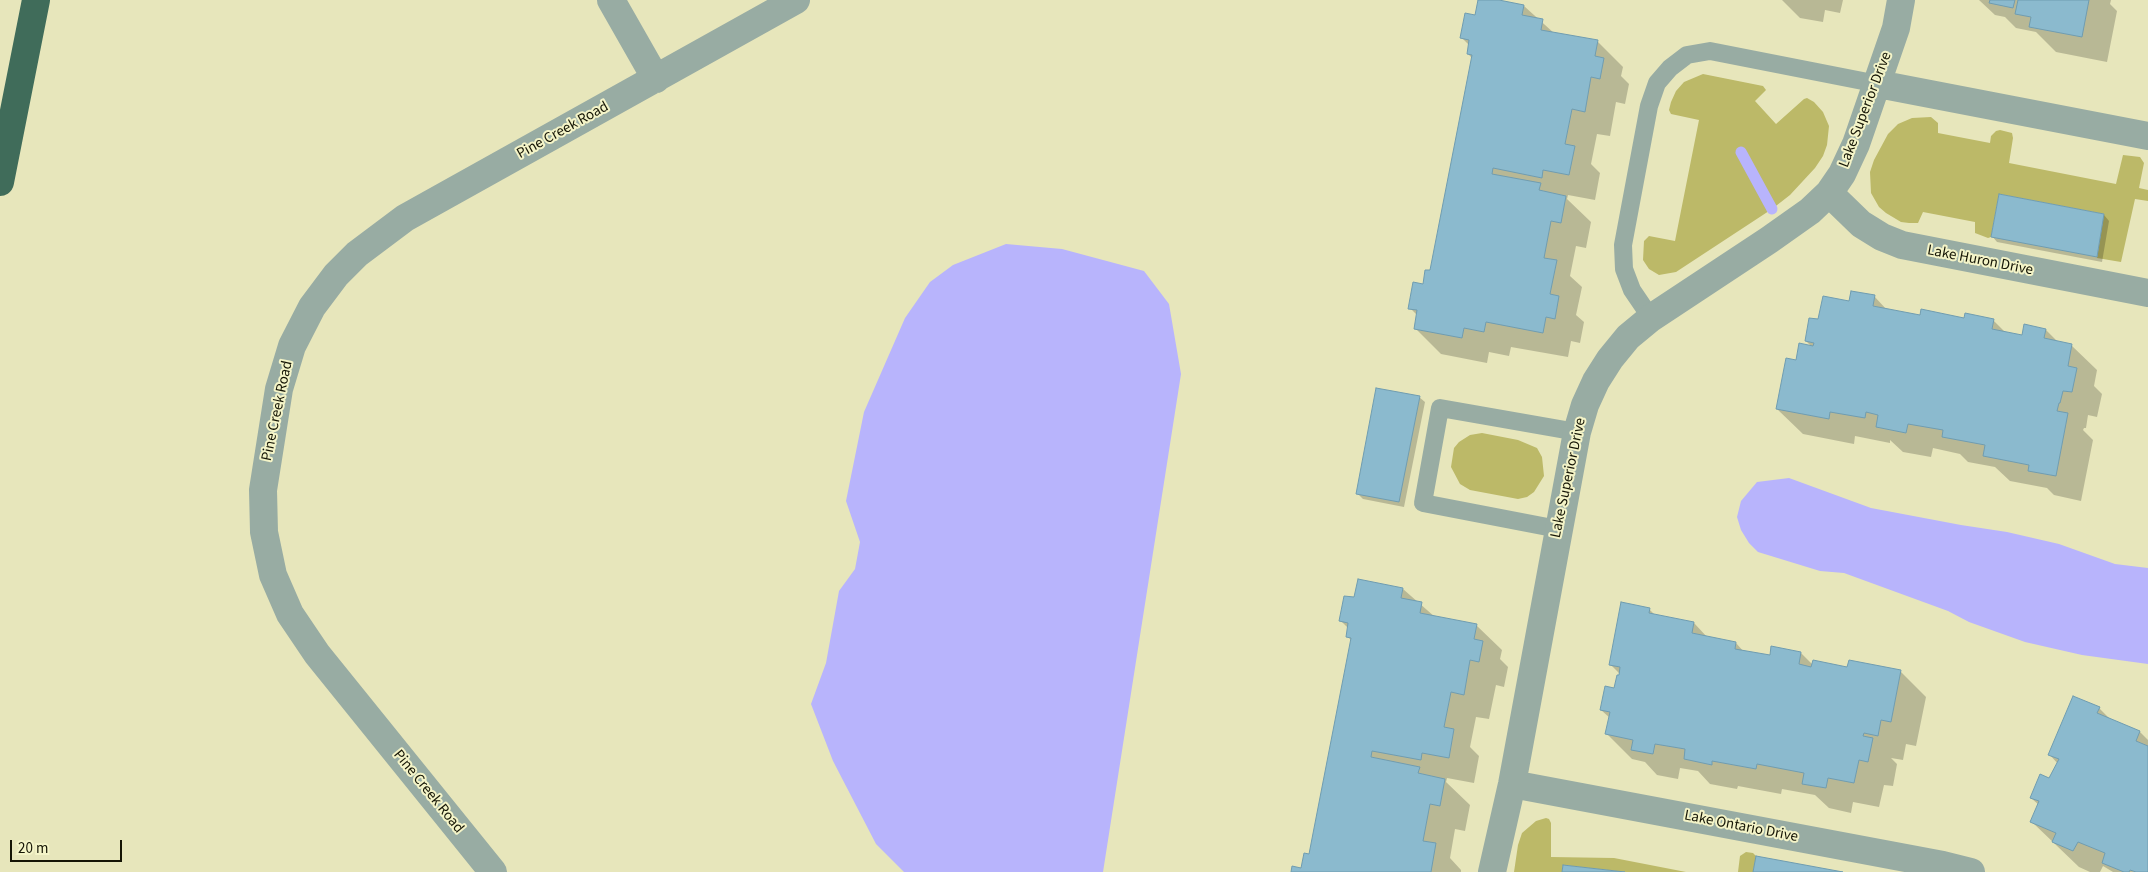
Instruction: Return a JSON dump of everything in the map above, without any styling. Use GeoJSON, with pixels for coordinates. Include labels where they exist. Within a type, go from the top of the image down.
{"type":"FeatureCollection","features":[{"type":"Feature","properties":{"kind":"highway"},"geometry":{"type":"LineString","coordinates":[[0,182],[36,0]]}},
{"type":"Feature","properties":{"kind":"street"},"geometry":{"type":"LineString","coordinates":[[611,0],[656,79]]}},
{"type":"Feature","properties":{"kind":"street","name":"Pine Creek Road"},"geometry":{"type":"LineString","coordinates":[[493,872],[325,666],[290,614],[273,575],[264,532],[263,490],[279,389],[292,346],[312,307],[336,274],[357,254],[405,218],[796,0]]}},
{"type":"Feature","properties":{"kind":"street","name":"Lake Superior Drive"},"geometry":{"type":"LineString","coordinates":[[1492,872],[1512,784],[1577,432],[1585,405],[1610,359],[1628,337],[1651,318],[1810,211],[1829,193],[1842,174],[1856,144],[1896,28],[1901,0]]}},
{"type":"Feature","properties":{"kind":"street"},"geometry":{"type":"LineString","coordinates":[[1878,84],[2148,136]]}},
{"type":"Feature","properties":{"kind":"street","name":"Lake Huron Drive"},"geometry":{"type":"LineString","coordinates":[[1829,193],[1861,224],[1882,237],[1902,245],[2148,293]]}},
{"type":"Feature","properties":{"kind":"street","name":"Lake Ontario Drive"},"geometry":{"type":"LineString","coordinates":[[1512,784],[1943,864],[1971,872]]}},
{"type":"Feature","properties":{"kind":"lane"},"geometry":{"type":"LineString","coordinates":[[1651,318],[1632,290],[1624,269],[1623,245],[1649,106],[1656,83],[1670,68],[1687,55],[1710,51],[1878,84]]}},
{"type":"Feature","properties":{"kind":"lane"},"geometry":{"type":"LineString","coordinates":[[1558,529],[1423,503],[1440,408],[1577,432]]}},
{"type":"Feature","properties":{"kind":"shaded area"},"geometry":{"type":"Polygon","coordinates":[[[1703,74],[1763,86],[1766,90],[1755,101],[1776,124],[1804,99],[1807,98],[1814,102],[1823,112],[1829,126],[1827,145],[1823,156],[1815,168],[1790,195],[1772,209],[1676,272],[1659,275],[1649,269],[1643,260],[1644,241],[1649,236],[1675,241],[1699,120],[1671,114],[1669,110],[1676,91],[1684,82],[1703,74]]]}},
{"type":"Feature","properties":{"kind":"shaded area"},"geometry":{"type":"Polygon","coordinates":[[[1931,117],[1938,123],[1938,133],[1990,143],[1991,136],[1996,131],[2012,133],[2009,163],[2116,184],[2123,155],[2140,157],[2144,163],[2139,188],[2148,190],[2148,201],[2135,199],[2121,262],[2097,258],[2104,214],[1999,194],[1991,237],[1988,238],[1975,233],[1975,222],[1923,212],[1918,223],[1909,223],[1901,222],[1886,213],[1879,207],[1871,193],[1870,172],[1874,160],[1888,134],[1898,124],[1912,118],[1931,117]]]}},
{"type":"Feature","properties":{"kind":"shaded area"},"geometry":{"type":"Polygon","coordinates":[[[1006,244],[1062,249],[1144,271],[1169,304],[1181,374],[1103,872],[904,872],[876,844],[833,761],[811,704],[826,663],[839,591],[855,569],[860,542],[846,501],[864,412],[905,318],[930,282],[953,265],[1006,244]]]}},
{"type":"Feature","properties":{"kind":"shaded area"},"geometry":{"type":"Polygon","coordinates":[[[1482,433],[1518,440],[1537,448],[1542,457],[1544,476],[1534,492],[1527,497],[1518,499],[1470,490],[1460,484],[1451,467],[1454,448],[1459,442],[1470,435],[1482,433]]]}},
{"type":"Feature","properties":{"kind":"shaded area"},"geometry":{"type":"Polygon","coordinates":[[[1789,478],[1871,508],[2007,532],[2059,544],[2115,564],[2148,568],[2148,664],[2082,655],[2025,642],[1969,622],[1948,611],[1844,573],[1820,571],[1758,552],[1749,543],[1741,530],[1737,517],[1741,501],[1757,482],[1789,478]]]}},
{"type":"Feature","properties":{"kind":"shaded area"},"geometry":{"type":"Polygon","coordinates":[[[1546,818],[1551,823],[1551,857],[1614,858],[1686,872],[1625,872],[1563,865],[1562,872],[1514,872],[1518,845],[1522,833],[1536,821],[1546,818]]]}},
{"type":"Feature","properties":{"kind":"shaded area"},"geometry":{"type":"Polygon","coordinates":[[[1746,852],[1753,853],[1756,856],[1753,872],[1738,872],[1740,856],[1746,852]]]}},
{"type":"Feature","properties":{"kind":"building"},"geometry":{"type":"Polygon","coordinates":[[[1478,0],[1499,0],[1524,5],[1522,15],[1543,19],[1541,30],[1598,40],[1595,56],[1604,58],[1600,79],[1591,77],[1585,112],[1572,109],[1565,144],[1575,146],[1569,175],[1543,170],[1542,178],[1493,168],[1492,174],[1541,183],[1539,190],[1566,196],[1561,223],[1551,221],[1544,258],[1557,260],[1550,294],[1559,296],[1555,319],[1546,317],[1543,333],[1486,322],[1484,332],[1464,328],[1462,338],[1414,329],[1417,310],[1408,309],[1413,282],[1423,284],[1425,270],[1430,270],[1472,55],[1467,54],[1469,40],[1460,38],[1465,13],[1475,15],[1478,0]]]}},
{"type":"Feature","properties":{"kind":"building"},"geometry":{"type":"Polygon","coordinates":[[[1990,0],[2015,0],[2013,8],[1989,3],[1990,0]]]}},
{"type":"Feature","properties":{"kind":"building"},"geometry":{"type":"Polygon","coordinates":[[[2018,0],[2089,0],[2082,37],[2029,27],[2031,17],[2015,14],[2018,0]]]}},
{"type":"Feature","properties":{"kind":"building"},"geometry":{"type":"Polygon","coordinates":[[[1999,194],[2104,214],[2097,257],[1991,237],[1999,194]]]}},
{"type":"Feature","properties":{"kind":"building"},"geometry":{"type":"Polygon","coordinates":[[[1851,291],[1875,295],[1873,306],[1920,315],[1921,309],[1964,318],[1965,313],[1994,319],[1992,329],[2022,335],[2024,324],[2046,329],[2044,338],[2072,344],[2068,366],[2077,368],[2072,392],[2063,391],[2057,411],[2068,413],[2056,476],[2028,471],[2029,465],[1983,456],[1985,445],[1942,437],[1943,430],[1908,424],[1906,433],[1876,427],[1878,415],[1866,412],[1865,418],[1830,412],[1829,419],[1776,409],[1786,358],[1796,360],[1799,343],[1813,346],[1814,343],[1805,341],[1809,318],[1818,319],[1823,296],[1849,301],[1851,291]]]}},
{"type":"Feature","properties":{"kind":"building"},"geometry":{"type":"Polygon","coordinates":[[[1376,388],[1420,396],[1399,502],[1356,494],[1376,388]]]}},
{"type":"Feature","properties":{"kind":"building"},"geometry":{"type":"Polygon","coordinates":[[[1358,579],[1403,588],[1401,598],[1422,602],[1420,613],[1477,624],[1474,639],[1483,641],[1479,662],[1470,660],[1464,695],[1451,692],[1444,727],[1454,729],[1449,758],[1422,753],[1421,760],[1372,751],[1371,757],[1420,767],[1418,773],[1445,779],[1440,806],[1430,804],[1423,841],[1436,843],[1431,872],[1291,872],[1292,866],[1301,868],[1304,853],[1309,854],[1351,638],[1346,637],[1348,623],[1339,621],[1344,596],[1354,597],[1358,579]]]}},
{"type":"Feature","properties":{"kind":"building"},"geometry":{"type":"Polygon","coordinates":[[[1621,602],[1650,608],[1649,613],[1694,622],[1692,633],[1736,642],[1735,649],[1770,655],[1771,646],[1801,652],[1799,664],[1811,667],[1813,660],[1847,667],[1849,660],[1901,670],[1891,722],[1881,720],[1878,736],[1864,733],[1863,736],[1873,738],[1868,762],[1859,760],[1854,783],[1828,778],[1826,788],[1802,784],[1804,773],[1757,764],[1756,769],[1712,761],[1712,765],[1684,759],[1685,749],[1655,744],[1653,754],[1631,750],[1633,740],[1605,734],[1610,712],[1600,710],[1605,686],[1614,688],[1617,675],[1619,675],[1620,667],[1609,665],[1621,602]]]}},
{"type":"Feature","properties":{"kind":"building"},"geometry":{"type":"Polygon","coordinates":[[[2073,696],[2100,707],[2097,713],[2140,731],[2136,741],[2148,746],[2148,872],[2130,870],[2129,872],[2124,872],[2102,863],[2105,853],[2078,842],[2073,851],[2052,842],[2056,833],[2030,822],[2039,801],[2030,798],[2040,774],[2049,778],[2059,759],[2048,755],[2073,696]]]}},
{"type":"Feature","properties":{"kind":"building"},"geometry":{"type":"Polygon","coordinates":[[[1756,856],[1843,872],[1753,872],[1756,856]]]}},
{"type":"Feature","properties":{"kind":"building"},"geometry":{"type":"Polygon","coordinates":[[[1563,865],[1625,872],[1562,872],[1563,865]]]}},
{"type":"Feature","properties":{"kind":"waterway"},"geometry":{"type":"LineString","coordinates":[[1741,152],[1772,209]]}}]}
